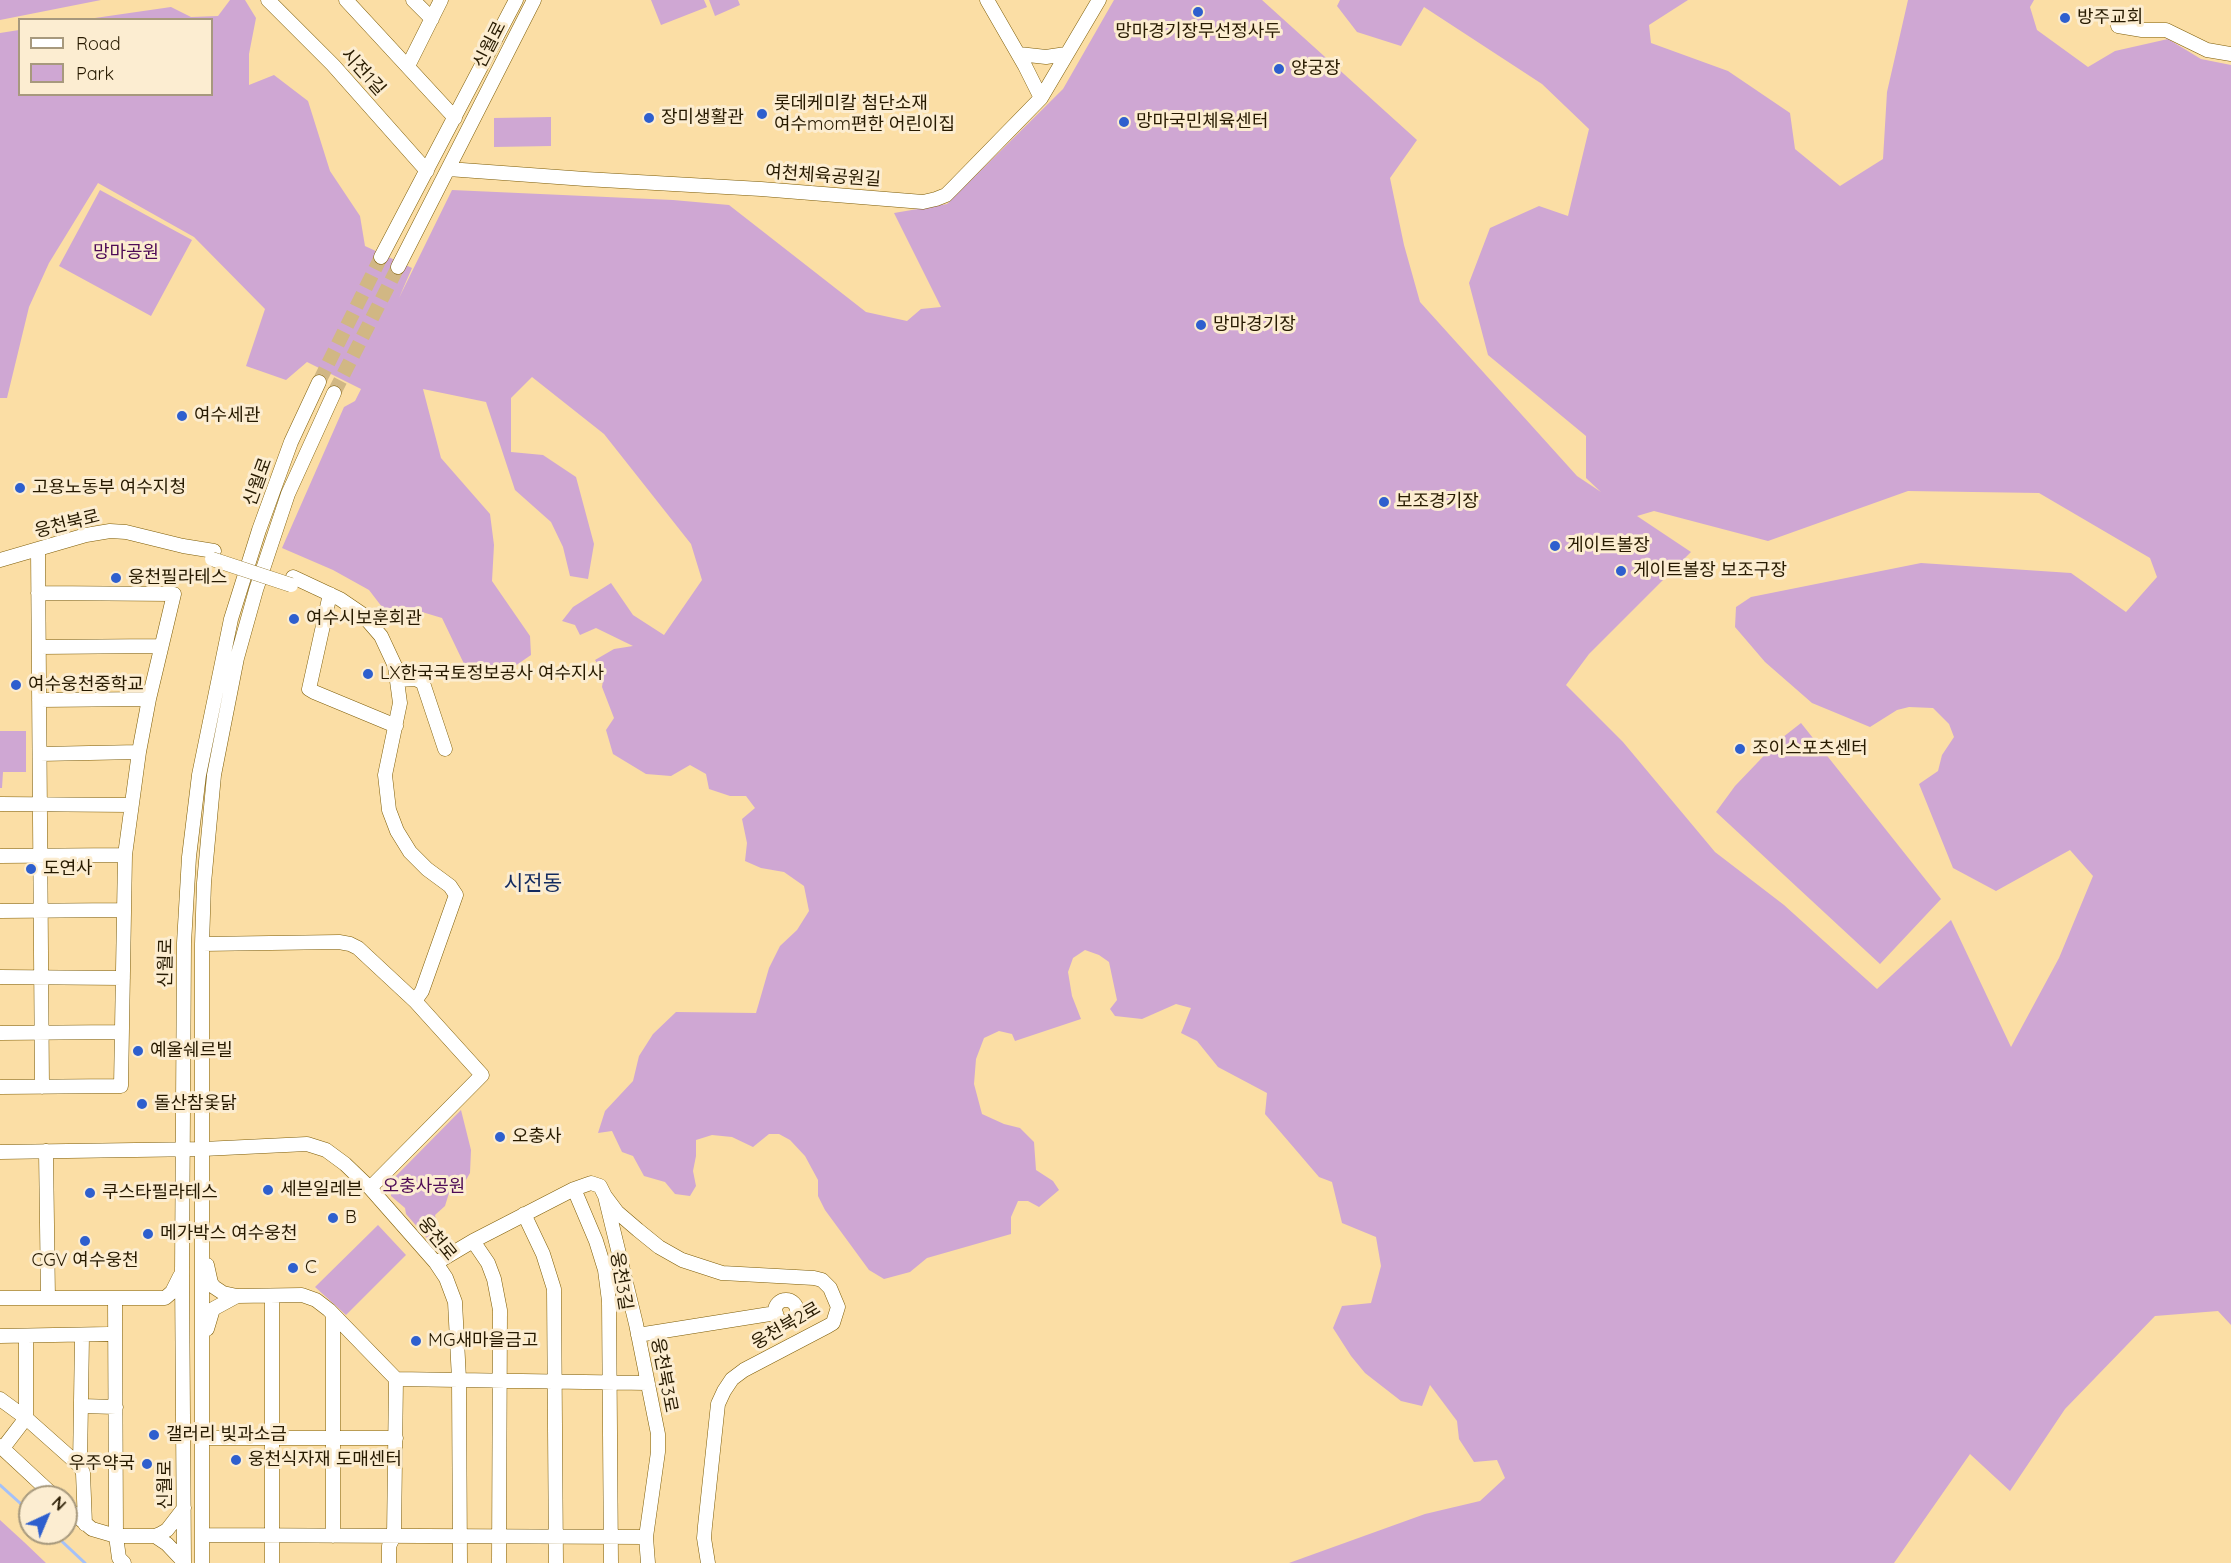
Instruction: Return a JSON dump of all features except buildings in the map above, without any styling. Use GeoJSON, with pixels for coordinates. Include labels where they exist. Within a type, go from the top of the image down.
{"type":"FeatureCollection","features":[{"type":"Feature","properties":{"kind":"street","name":"시전1길"},"geometry":{"type":"LineString","coordinates":[[268,0],[333,64],[427,171]]}},
{"type":"Feature","properties":{"kind":"street"},"geometry":{"type":"LineString","coordinates":[[346,0],[455,118]]}},
{"type":"Feature","properties":{"kind":"street"},"geometry":{"type":"LineString","coordinates":[[413,0],[432,19]]}},
{"type":"Feature","properties":{"kind":"street"},"geometry":{"type":"LineString","coordinates":[[408,66],[441,0]]}},
{"type":"Feature","properties":{"kind":"street","name":"신월로"},"geometry":{"type":"LineString","coordinates":[[381,257],[516,0]]}},
{"type":"Feature","properties":{"kind":"street"},"geometry":{"type":"LineString","coordinates":[[987,0],[1019,54],[1041,98]]}},
{"type":"Feature","properties":{"kind":"street","name":"여천체육공원길"},"geometry":{"type":"LineString","coordinates":[[448,169],[923,202],[946,195],[1041,98],[1099,0]]}},
{"type":"Feature","properties":{"kind":"street","name":"신월로"},"geometry":{"type":"LineString","coordinates":[[398,267],[532,2]]}},
{"type":"Feature","properties":{"kind":"street"},"geometry":{"type":"LineString","coordinates":[[2118,26],[2166,30],[2207,50],[2231,54]]}},
{"type":"Feature","properties":{"kind":"street"},"geometry":{"type":"LineString","coordinates":[[1019,54],[1046,57],[1066,54]]}},
{"type":"Feature","properties":{"kind":"street","name":"신월로"},"geometry":{"type":"LineString","coordinates":[[184,1563],[182,1272],[184,944],[189,857],[199,775],[223,654],[241,585],[291,442],[319,382]]}},
{"type":"Feature","properties":{"kind":"street","name":"신월로"},"geometry":{"type":"LineString","coordinates":[[202,1563],[202,944],[204,883],[214,775],[237,658],[256,590],[288,494],[334,393]]}},
{"type":"Feature","properties":{"kind":"street","name":"웅천북로"},"geometry":{"type":"LineString","coordinates":[[0,560],[86,535],[126,532],[213,555],[324,592],[356,608],[372,623],[390,653],[398,680],[400,703],[385,775],[387,800],[393,820],[414,857],[450,886],[456,895],[422,991],[415,1001]]}},
{"type":"Feature","properties":{"kind":"street"},"geometry":{"type":"LineString","coordinates":[[38,549],[42,1087]]}},
{"type":"Feature","properties":{"kind":"street"},"geometry":{"type":"LineString","coordinates":[[324,592],[309,689],[396,726]]}},
{"type":"Feature","properties":{"kind":"street"},"geometry":{"type":"LineString","coordinates":[[0,1087],[121,1086],[125,855],[139,752],[174,594],[38,593]]}},
{"type":"Feature","properties":{"kind":"street"},"geometry":{"type":"LineString","coordinates":[[39,647],[161,646]]}},
{"type":"Feature","properties":{"kind":"street"},"geometry":{"type":"LineString","coordinates":[[398,680],[416,679],[423,683],[445,749]]}},
{"type":"Feature","properties":{"kind":"street"},"geometry":{"type":"LineString","coordinates":[[39,700],[149,699]]}},
{"type":"Feature","properties":{"kind":"street"},"geometry":{"type":"LineString","coordinates":[[40,754],[139,752]]}},
{"type":"Feature","properties":{"kind":"street"},"geometry":{"type":"LineString","coordinates":[[0,804],[131,805]]}},
{"type":"Feature","properties":{"kind":"street"},"geometry":{"type":"LineString","coordinates":[[0,856],[125,855]]}},
{"type":"Feature","properties":{"kind":"street"},"geometry":{"type":"LineString","coordinates":[[0,911],[124,910]]}},
{"type":"Feature","properties":{"kind":"street"},"geometry":{"type":"LineString","coordinates":[[202,944],[339,942],[350,944],[358,948],[415,1001],[482,1075],[370,1188]]}},
{"type":"Feature","properties":{"kind":"street"},"geometry":{"type":"LineString","coordinates":[[0,977],[123,978]]}},
{"type":"Feature","properties":{"kind":"street"},"geometry":{"type":"LineString","coordinates":[[0,1033],[122,1032]]}},
{"type":"Feature","properties":{"kind":"street","name":"웅천로"},"geometry":{"type":"LineString","coordinates":[[0,1152],[313,1146],[326,1150],[338,1158],[370,1188],[436,1263],[446,1278],[455,1302],[459,1379],[460,1563]]}},
{"type":"Feature","properties":{"kind":"street"},"geometry":{"type":"LineString","coordinates":[[46,1151],[48,1298]]}},
{"type":"Feature","properties":{"kind":"street"},"geometry":{"type":"LineString","coordinates":[[436,1263],[473,1241],[574,1189],[594,1183],[600,1186],[605,1196]]}},
{"type":"Feature","properties":{"kind":"street","name":"웅천3길"},"geometry":{"type":"LineString","coordinates":[[574,1189],[596,1241],[605,1270],[609,1301],[611,1563]]}},
{"type":"Feature","properties":{"kind":"street","name":"웅천북2로"},"geometry":{"type":"LineString","coordinates":[[605,1196],[617,1212],[638,1230],[659,1247],[682,1260],[722,1273],[822,1280],[830,1288],[838,1307],[833,1323],[744,1370],[728,1385],[721,1398],[718,1404],[704,1538],[708,1563]]}},
{"type":"Feature","properties":{"kind":"street","name":"웅천북3로"},"geometry":{"type":"LineString","coordinates":[[605,1196],[638,1335],[658,1434],[658,1452],[646,1537],[648,1563]]}},
{"type":"Feature","properties":{"kind":"street"},"geometry":{"type":"LineString","coordinates":[[524,1214],[543,1254],[554,1289],[556,1563]]}},
{"type":"Feature","properties":{"kind":"street"},"geometry":{"type":"LineString","coordinates":[[616,1241],[623,1228],[638,1230]]}},
{"type":"Feature","properties":{"kind":"street"},"geometry":{"type":"LineString","coordinates":[[201,1240],[214,1287],[223,1293],[237,1296],[309,1296],[333,1314],[396,1378],[647,1383]]}},
{"type":"Feature","properties":{"kind":"street"},"geometry":{"type":"LineString","coordinates":[[473,1241],[488,1263],[498,1292],[499,1563]]}},
{"type":"Feature","properties":{"kind":"street"},"geometry":{"type":"LineString","coordinates":[[0,1298],[167,1297],[182,1272]]}},
{"type":"Feature","properties":{"kind":"street"},"geometry":{"type":"LineString","coordinates":[[202,1349],[213,1309],[237,1296]]}},
{"type":"Feature","properties":{"kind":"street"},"geometry":{"type":"LineString","coordinates":[[272,1296],[272,1563]]}},
{"type":"Feature","properties":{"kind":"street"},"geometry":{"type":"LineString","coordinates":[[115,1298],[116,1536],[119,1558],[124,1563]]}},
{"type":"Feature","properties":{"kind":"street"},"geometry":{"type":"LineString","coordinates":[[638,1335],[776,1313]]}},
{"type":"Feature","properties":{"kind":"street"},"geometry":{"type":"LineString","coordinates":[[333,1314],[333,1536]]}},
{"type":"Feature","properties":{"kind":"street"},"geometry":{"type":"LineString","coordinates":[[0,1336],[108,1334]]}},
{"type":"Feature","properties":{"kind":"street"},"geometry":{"type":"LineString","coordinates":[[26,1336],[26,1418],[1,1447],[42,1485]]}},
{"type":"Feature","properties":{"kind":"street"},"geometry":{"type":"LineString","coordinates":[[82,1336],[80,1466],[83,1473],[85,1524]]}},
{"type":"Feature","properties":{"kind":"street"},"geometry":{"type":"LineString","coordinates":[[389,1563],[389,1546],[394,1536],[396,1378]]}},
{"type":"Feature","properties":{"kind":"street"},"geometry":{"type":"LineString","coordinates":[[0,1399],[26,1418],[80,1466]]}},
{"type":"Feature","properties":{"kind":"street"},"geometry":{"type":"LineString","coordinates":[[81,1406],[116,1407]]}},
{"type":"Feature","properties":{"kind":"street"},"geometry":{"type":"LineString","coordinates":[[202,1438],[396,1438]]}},
{"type":"Feature","properties":{"kind":"street"},"geometry":{"type":"LineString","coordinates":[[155,1536],[167,1530],[184,1508]]}},
{"type":"Feature","properties":{"kind":"street"},"geometry":{"type":"LineString","coordinates":[[78,1518],[99,1533],[160,1538],[184,1563]]}},
{"type":"Feature","properties":{"kind":"street"},"geometry":{"type":"LineString","coordinates":[[202,1535],[646,1537]]}},
{"type":"Feature","properties":{"kind":"green space"},"geometry":{"type":"Polygon","coordinates":[[[0,0],[101,0],[0,20],[0,0]]]}},
{"type":"Feature","properties":{"kind":"green space"},"geometry":{"type":"Polygon","coordinates":[[[230,0],[245,0],[256,18],[249,54],[249,85],[274,75],[308,101],[330,171],[360,216],[365,246],[412,268],[399,298],[452,190],[673,200],[729,205],[866,312],[907,321],[921,309],[941,307],[894,213],[947,204],[1063,89],[1114,0],[1262,0],[1417,140],[1390,178],[1404,245],[1420,302],[1577,476],[1601,492],[1586,478],[1586,436],[1488,355],[1469,283],[1490,228],[1539,206],[1568,216],[1589,129],[1542,84],[1424,7],[1401,46],[1357,32],[1337,6],[1340,0],[1688,0],[1649,25],[1651,43],[1728,71],[1790,113],[1795,149],[1840,186],[1883,159],[1887,92],[1908,0],[2034,0],[2030,7],[2037,30],[2088,67],[2115,51],[2168,39],[2201,59],[2231,65],[2231,1325],[2218,1311],[2155,1316],[2065,1409],[2010,1491],[1970,1454],[1894,1563],[1289,1563],[1425,1514],[1480,1501],[1505,1478],[1497,1460],[1474,1462],[1459,1439],[1457,1421],[1430,1385],[1422,1406],[1401,1401],[1365,1373],[1351,1356],[1333,1328],[1342,1306],[1371,1303],[1381,1266],[1376,1237],[1342,1223],[1332,1182],[1319,1177],[1265,1114],[1267,1093],[1218,1067],[1197,1041],[1181,1033],[1191,1008],[1176,1004],[1142,1019],[1115,1016],[1110,1009],[1117,1000],[1109,962],[1085,950],[1073,958],[1068,972],[1072,996],[1081,1019],[1015,1041],[1012,1034],[999,1031],[984,1038],[976,1059],[974,1084],[982,1114],[1020,1128],[1034,1142],[1036,1170],[1053,1181],[1059,1190],[1039,1207],[1028,1201],[1018,1201],[1011,1217],[1011,1234],[927,1258],[910,1272],[884,1279],[869,1270],[825,1210],[818,1196],[818,1180],[805,1156],[790,1140],[779,1134],[769,1134],[753,1147],[732,1137],[712,1135],[696,1140],[693,1171],[696,1186],[690,1196],[675,1194],[665,1182],[644,1176],[633,1156],[622,1152],[612,1131],[598,1133],[605,1111],[633,1081],[639,1056],[653,1034],[676,1012],[756,1013],[769,968],[780,946],[797,930],[809,911],[804,886],[784,872],[761,868],[745,861],[747,843],[742,819],[755,808],[746,796],[730,796],[709,789],[706,774],[690,765],[671,776],[646,774],[613,754],[606,730],[614,718],[602,687],[604,673],[595,660],[614,649],[633,646],[596,628],[580,635],[575,625],[562,621],[573,607],[611,583],[633,615],[664,635],[702,580],[691,544],[604,434],[532,377],[511,398],[511,452],[543,455],[576,477],[594,544],[588,579],[570,576],[563,547],[551,522],[515,490],[486,402],[423,389],[441,458],[490,514],[494,545],[492,581],[530,636],[531,655],[515,666],[466,668],[442,618],[402,606],[392,620],[369,590],[333,570],[282,548],[344,407],[355,401],[361,389],[307,362],[286,380],[246,366],[265,309],[194,237],[98,183],[49,263],[29,307],[7,398],[0,398],[0,33],[18,30],[18,96],[213,96],[213,18],[95,18],[171,7],[191,17],[218,16],[230,0]],[[1908,491],[1768,541],[1654,511],[1637,516],[1691,552],[1589,654],[1566,685],[1623,742],[1715,852],[1784,905],[1877,989],[1951,920],[2011,1047],[2059,958],[2093,876],[2070,850],[1996,891],[1953,868],[1919,784],[1938,771],[1942,755],[1954,737],[1949,724],[1933,708],[1909,707],[1897,710],[1870,727],[1812,703],[1765,662],[1735,627],[1736,607],[1751,597],[1921,563],[2071,573],[2126,612],[2157,577],[2150,558],[2039,493],[1908,491]]]}},
{"type":"Feature","properties":{"kind":"green space"},"geometry":{"type":"Polygon","coordinates":[[[651,0],[704,0],[707,7],[661,25],[651,0]]]}},
{"type":"Feature","properties":{"kind":"green space"},"geometry":{"type":"Polygon","coordinates":[[[709,0],[738,0],[740,5],[715,16],[709,0]]]}},
{"type":"Feature","properties":{"kind":"green space"},"geometry":{"type":"Polygon","coordinates":[[[551,117],[551,146],[494,147],[494,118],[551,117]]]}},
{"type":"Feature","properties":{"kind":"green space","name":"망마공원"},"geometry":{"type":"Polygon","coordinates":[[[100,190],[192,240],[151,316],[59,266],[100,190]]]}},
{"type":"Feature","properties":{"kind":"green space"},"geometry":{"type":"Polygon","coordinates":[[[1801,723],[1941,899],[1880,964],[1716,812],[1735,786],[1778,741],[1801,723]]]}},
{"type":"Feature","properties":{"kind":"green space"},"geometry":{"type":"Polygon","coordinates":[[[0,731],[26,731],[26,772],[3,772],[2,788],[0,788],[0,731]]]}},
{"type":"Feature","properties":{"kind":"green space","name":"오충사공원"},"geometry":{"type":"Polygon","coordinates":[[[461,1110],[471,1150],[470,1173],[466,1180],[453,1180],[445,1206],[435,1215],[438,1232],[433,1245],[406,1214],[405,1208],[391,1196],[391,1181],[461,1110]]]}},
{"type":"Feature","properties":{"kind":"green space"},"geometry":{"type":"Polygon","coordinates":[[[378,1225],[406,1255],[346,1315],[315,1287],[378,1225]]]}},
{"type":"Feature","properties":{"kind":"green space"},"geometry":{"type":"Polygon","coordinates":[[[0,1520],[18,1536],[18,1545],[27,1545],[46,1563],[0,1563],[0,1520]]]}},
{"type":"Feature","properties":{"kind":"waterway"},"geometry":{"type":"LineString","coordinates":[[0,1485],[18,1501]]}},
{"type":"Feature","properties":{"kind":"waterway"},"geometry":{"type":"LineString","coordinates":[[66,1545],[85,1563]]}},
{"type":"Feature","properties":{"kind":"tunnel"},"geometry":{"type":"LineString","coordinates":[[319,382],[381,257]]}},
{"type":"Feature","properties":{"kind":"tunnel"},"geometry":{"type":"LineString","coordinates":[[334,393],[398,267]]}},
{"type":"Feature","properties":{"kind":"place","name":"망마경기장무선정사두"},"geometry":{"type":"Point","coordinates":[1198,12]}},
{"type":"Feature","properties":{"kind":"place","name":"방주교회"},"geometry":{"type":"Point","coordinates":[2065,18]}},
{"type":"Feature","properties":{"kind":"place","name":"양궁장"},"geometry":{"type":"Point","coordinates":[1279,69]}},
{"type":"Feature","properties":{"kind":"place","name":"롯데케미칼 첨단소재 여수mom편한 어린이집"},"geometry":{"type":"Point","coordinates":[762,114]}},
{"type":"Feature","properties":{"kind":"place","name":"장미생활관"},"geometry":{"type":"Point","coordinates":[649,118]}},
{"type":"Feature","properties":{"kind":"place","name":"망마국민체육센터"},"geometry":{"type":"Point","coordinates":[1124,122]}},
{"type":"Feature","properties":{"kind":"place","name":"망마경기장"},"geometry":{"type":"Point","coordinates":[1201,325]}},
{"type":"Feature","properties":{"kind":"place","name":"여수세관"},"geometry":{"type":"Point","coordinates":[182,416]}},
{"type":"Feature","properties":{"kind":"place","name":"고용노동부 여수지청"},"geometry":{"type":"Point","coordinates":[20,488]}},
{"type":"Feature","properties":{"kind":"place","name":"보조경기장"},"geometry":{"type":"Point","coordinates":[1384,502]}},
{"type":"Feature","properties":{"kind":"place","name":"게이트볼장"},"geometry":{"type":"Point","coordinates":[1555,546]}},
{"type":"Feature","properties":{"kind":"place","name":"게이트볼장 보조구장"},"geometry":{"type":"Point","coordinates":[1621,571]}},
{"type":"Feature","properties":{"kind":"place","name":"웅천필라테스"},"geometry":{"type":"Point","coordinates":[116,578]}},
{"type":"Feature","properties":{"kind":"place","name":"여수시보훈회관"},"geometry":{"type":"Point","coordinates":[294,619]}},
{"type":"Feature","properties":{"kind":"place","name":"LX한국국토정보공사 여수지사"},"geometry":{"type":"Point","coordinates":[368,674]}},
{"type":"Feature","properties":{"kind":"place","name":"여수웅천중학교"},"geometry":{"type":"Point","coordinates":[16,685]}},
{"type":"Feature","properties":{"kind":"place","name":"조이스포츠센터"},"geometry":{"type":"Point","coordinates":[1740,749]}},
{"type":"Feature","properties":{"kind":"place","name":"도연사"},"geometry":{"type":"Point","coordinates":[31,869]}},
{"type":"Feature","properties":{"kind":"place","name":"예울쉐르빌"},"geometry":{"type":"Point","coordinates":[138,1051]}},
{"type":"Feature","properties":{"kind":"place","name":"돌산참옻닭"},"geometry":{"type":"Point","coordinates":[142,1104]}},
{"type":"Feature","properties":{"kind":"place","name":"오충사"},"geometry":{"type":"Point","coordinates":[500,1137]}},
{"type":"Feature","properties":{"kind":"place","name":"세븐일레븐"},"geometry":{"type":"Point","coordinates":[268,1190]}},
{"type":"Feature","properties":{"kind":"place","name":"쿠스타필라테스"},"geometry":{"type":"Point","coordinates":[90,1193]}},
{"type":"Feature","properties":{"kind":"place","name":"B"},"geometry":{"type":"Point","coordinates":[333,1218]}},
{"type":"Feature","properties":{"kind":"place","name":"메가박스 여수웅천"},"geometry":{"type":"Point","coordinates":[148,1234]}},
{"type":"Feature","properties":{"kind":"place","name":"CGV 여수웅천"},"geometry":{"type":"Point","coordinates":[85,1241]}},
{"type":"Feature","properties":{"kind":"place","name":"C"},"geometry":{"type":"Point","coordinates":[293,1268]}},
{"type":"Feature","properties":{"kind":"place","name":"MG새마을금고"},"geometry":{"type":"Point","coordinates":[416,1341]}},
{"type":"Feature","properties":{"kind":"place","name":"갤러리 빛과소금"},"geometry":{"type":"Point","coordinates":[154,1435]}},
{"type":"Feature","properties":{"kind":"place","name":"웅천식자재 도매센터"},"geometry":{"type":"Point","coordinates":[236,1460]}},
{"type":"Feature","properties":{"kind":"place","name":"우주약국"},"geometry":{"type":"Point","coordinates":[147,1464]}},
{"type":"Feature","properties":{"kind":"district","name":"시전동"},"geometry":{"type":"Point","coordinates":[533,884]}}]}
